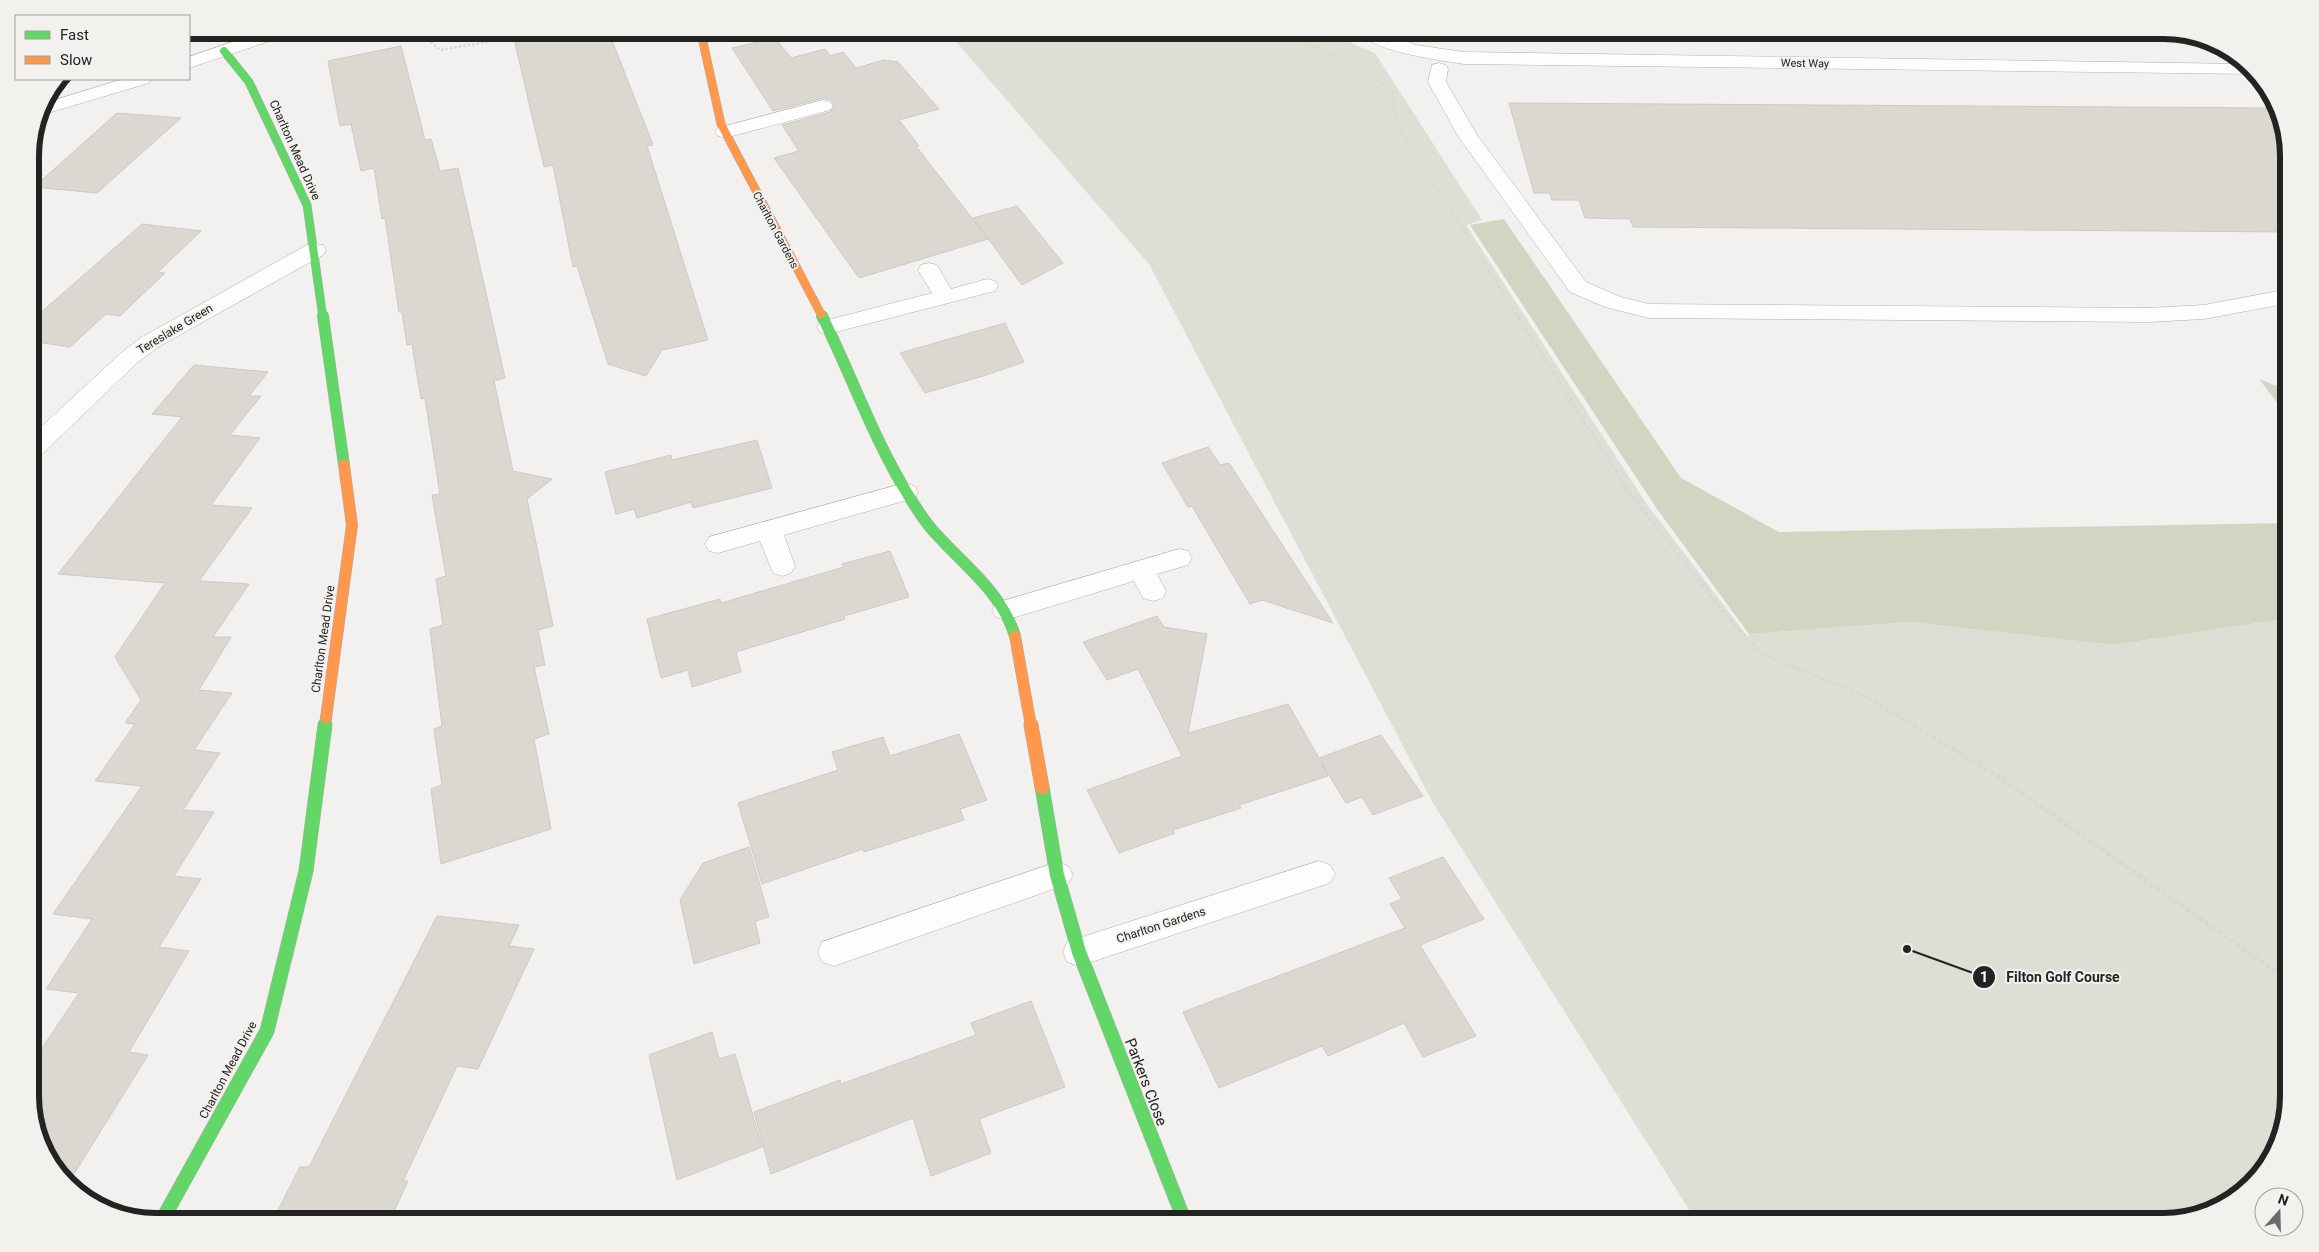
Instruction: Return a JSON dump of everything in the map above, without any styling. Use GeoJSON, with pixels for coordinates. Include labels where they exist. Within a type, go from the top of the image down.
{"type":"FeatureCollection","features":[{"type":"Feature","properties":{"kind":"street"},"geometry":{"type":"LineString","coordinates":[[190,63],[259,39]]}},
{"type":"Feature","properties":{"kind":"street","name":"Charlton Gardens"},"geometry":{"type":"LineString","coordinates":[[703,39],[704,50],[712,76],[713,98],[725,132],[828,327],[905,492],[928,523],[1006,610],[1014,629],[1056,875],[1079,952],[1319,874]]}},
{"type":"Feature","properties":{"kind":"street","name":"West Way"},"geometry":{"type":"LineString","coordinates":[[1383,39],[1429,54],[1464,58],[2242,70]]}},
{"type":"Feature","properties":{"kind":"street","name":"Charlton Mead Drive"},"geometry":{"type":"LineString","coordinates":[[166,1213],[267,1031],[306,871],[352,525],[315,250],[307,205],[249,82],[224,51]]}},
{"type":"Feature","properties":{"kind":"street"},"geometry":{"type":"LineString","coordinates":[[1439,69],[1437,82],[1468,136],[1578,287],[1613,302],[1649,311],[2148,315],[2204,312],[2280,298]]}},
{"type":"Feature","properties":{"kind":"street"},"geometry":{"type":"LineString","coordinates":[[49,108],[139,80]]}},
{"type":"Feature","properties":{"kind":"street"},"geometry":{"type":"LineString","coordinates":[[725,132],[823,106]]}},
{"type":"Feature","properties":{"kind":"street","name":"Tereslake Green"},"geometry":{"type":"LineString","coordinates":[[39,443],[129,358],[150,342],[315,250]]}},
{"type":"Feature","properties":{"kind":"street"},"geometry":{"type":"LineString","coordinates":[[929,270],[945,297]]}},
{"type":"Feature","properties":{"kind":"street"},"geometry":{"type":"LineString","coordinates":[[828,327],[987,286]]}},
{"type":"Feature","properties":{"kind":"street"},"geometry":{"type":"LineString","coordinates":[[718,544],[905,492]]}},
{"type":"Feature","properties":{"kind":"street"},"geometry":{"type":"LineString","coordinates":[[770,530],[782,566]]}},
{"type":"Feature","properties":{"kind":"street"},"geometry":{"type":"LineString","coordinates":[[1006,610],[1147,580],[1179,558]]}},
{"type":"Feature","properties":{"kind":"street"},"geometry":{"type":"LineString","coordinates":[[834,952],[1056,875]]}},
{"type":"Feature","properties":{"kind":"street","name":"Parkers Close"},"geometry":{"type":"LineString","coordinates":[[1079,952],[1181,1213]]}},
{"type":"Feature","properties":{"kind":"path"},"geometry":{"type":"LineString","coordinates":[[427,39],[440,50],[504,39]]}},
{"type":"Feature","properties":{"kind":"path"},"geometry":{"type":"LineString","coordinates":[[1300,39],[1341,60]]}},
{"type":"Feature","properties":{"kind":"path"},"geometry":{"type":"LineString","coordinates":[[1372,77],[1392,91],[1397,125],[1628,491],[1736,627],[1762,654],[1861,694],[1996,776],[2280,975]]}},
{"type":"Feature","properties":{"kind":"shaded area"},"geometry":{"type":"Polygon","coordinates":[[[954,39],[1346,39],[1375,53],[1482,220],[1466,225],[1646,503],[1748,637],[1749,634],[1909,622],[2113,645],[2280,619],[2280,1096],[2274,1134],[2268,1148],[2251,1173],[2222,1198],[2193,1209],[2178,1212],[1691,1213],[1433,803],[1149,264],[954,39]]]}},
{"type":"Feature","properties":{"kind":"green space"},"geometry":{"type":"Polygon","coordinates":[[[1504,219],[1681,478],[1779,532],[2280,523],[2280,619],[2113,645],[1909,622],[1749,634],[1657,509],[1470,225],[1504,219]]]}},
{"type":"Feature","properties":{"kind":"green space"},"geometry":{"type":"Polygon","coordinates":[[[2259,379],[2280,387],[2280,406],[2259,379]]]}},
{"type":"Feature","properties":{"kind":"building"},"geometry":{"type":"Polygon","coordinates":[[[514,39],[612,39],[653,145],[647,146],[708,340],[662,350],[646,376],[608,364],[577,266],[573,267],[553,165],[544,167],[514,39]]]}},
{"type":"Feature","properties":{"kind":"building"},"geometry":{"type":"Polygon","coordinates":[[[776,39],[791,58],[825,49],[830,56],[843,52],[856,68],[884,60],[898,62],[939,109],[899,120],[919,146],[916,146],[988,239],[859,278],[774,158],[799,151],[782,125],[830,112],[834,105],[831,100],[823,98],[773,111],[732,48],[776,39]]]}},
{"type":"Feature","properties":{"kind":"building"},"geometry":{"type":"Polygon","coordinates":[[[401,46],[425,140],[431,139],[440,171],[458,168],[505,378],[494,381],[513,471],[552,479],[527,499],[553,626],[538,630],[545,665],[534,667],[549,734],[534,739],[551,829],[441,864],[431,789],[442,785],[434,729],[442,726],[430,629],[443,625],[436,579],[446,576],[432,495],[440,494],[425,398],[421,399],[412,344],[407,345],[402,312],[399,312],[385,218],[382,219],[374,168],[361,171],[351,124],[340,126],[328,61],[401,46]]]}},
{"type":"Feature","properties":{"kind":"building"},"geometry":{"type":"Polygon","coordinates":[[[1509,103],[2270,108],[2278,133],[2280,149],[2280,232],[1633,227],[1630,219],[1585,218],[1579,200],[1552,200],[1550,193],[1534,193],[1509,103]]]}},
{"type":"Feature","properties":{"kind":"building"},"geometry":{"type":"Polygon","coordinates":[[[117,113],[181,118],[97,193],[39,187],[39,183],[117,113]]]}},
{"type":"Feature","properties":{"kind":"building"},"geometry":{"type":"Polygon","coordinates":[[[1017,206],[1063,263],[1022,285],[973,218],[1017,206]]]}},
{"type":"Feature","properties":{"kind":"building"},"geometry":{"type":"Polygon","coordinates":[[[142,224],[201,231],[158,272],[165,273],[120,316],[106,314],[70,347],[39,342],[39,314],[142,224]]]}},
{"type":"Feature","properties":{"kind":"building"},"geometry":{"type":"Polygon","coordinates":[[[1005,323],[1024,362],[925,393],[900,353],[1005,323]]]}},
{"type":"Feature","properties":{"kind":"building"},"geometry":{"type":"Polygon","coordinates":[[[194,365],[268,372],[249,396],[261,396],[230,435],[260,438],[211,505],[252,508],[199,581],[249,584],[213,637],[231,637],[199,690],[232,693],[194,750],[220,753],[183,810],[214,812],[174,876],[201,879],[159,947],[189,951],[129,1052],[148,1055],[72,1177],[51,1148],[41,1119],[39,1103],[39,1053],[79,993],[46,989],[92,919],[53,914],[142,786],[95,781],[135,724],[125,723],[141,700],[115,657],[165,583],[58,574],[182,417],[152,414],[194,365]]]}},
{"type":"Feature","properties":{"kind":"building"},"geometry":{"type":"Polygon","coordinates":[[[757,440],[772,488],[693,508],[691,502],[637,518],[634,509],[616,514],[605,472],[671,455],[672,460],[757,440]]]}},
{"type":"Feature","properties":{"kind":"building"},"geometry":{"type":"Polygon","coordinates":[[[1208,447],[1220,465],[1229,463],[1333,623],[1262,600],[1250,604],[1192,506],[1188,507],[1162,463],[1208,447]]]}},
{"type":"Feature","properties":{"kind":"building"},"geometry":{"type":"Polygon","coordinates":[[[890,551],[909,597],[844,616],[845,619],[736,652],[741,672],[692,687],[688,670],[661,678],[647,619],[720,599],[721,603],[844,567],[842,564],[890,551]]]}},
{"type":"Feature","properties":{"kind":"building"},"geometry":{"type":"Polygon","coordinates":[[[1157,616],[1164,627],[1207,634],[1188,733],[1288,704],[1319,758],[1381,735],[1423,796],[1373,815],[1362,797],[1346,803],[1321,762],[1328,776],[1239,805],[1241,808],[1173,830],[1175,833],[1119,853],[1087,790],[1182,756],[1138,669],[1107,680],[1083,642],[1157,616]]]}},
{"type":"Feature","properties":{"kind":"building"},"geometry":{"type":"Polygon","coordinates":[[[959,734],[987,800],[960,809],[964,820],[864,852],[863,849],[762,884],[738,803],[838,770],[832,752],[883,737],[890,756],[959,734]]]}},
{"type":"Feature","properties":{"kind":"building"},"geometry":{"type":"Polygon","coordinates":[[[749,847],[769,917],[755,921],[760,943],[694,964],[680,900],[703,863],[749,847]]]}},
{"type":"Feature","properties":{"kind":"building"},"geometry":{"type":"Polygon","coordinates":[[[1443,857],[1484,919],[1420,945],[1476,1036],[1423,1057],[1404,1023],[1328,1056],[1322,1046],[1219,1088],[1183,1012],[1405,928],[1390,904],[1402,899],[1389,878],[1443,857]]]}},
{"type":"Feature","properties":{"kind":"building"},"geometry":{"type":"Polygon","coordinates":[[[437,916],[519,925],[509,946],[534,949],[478,1069],[457,1066],[403,1181],[408,1181],[393,1213],[277,1213],[300,1167],[309,1167],[437,916]]]}},
{"type":"Feature","properties":{"kind":"building"},"geometry":{"type":"Polygon","coordinates":[[[1031,1001],[1065,1087],[979,1119],[991,1153],[931,1176],[913,1118],[771,1174],[754,1112],[840,1080],[841,1084],[976,1035],[971,1023],[1031,1001]]]}},
{"type":"Feature","properties":{"kind":"building"},"geometry":{"type":"Polygon","coordinates":[[[712,1032],[719,1059],[735,1054],[762,1147],[677,1180],[649,1055],[712,1032]]]}},
{"type":"Feature","properties":{"kind":"traffic: fast"},"geometry":{"type":"LineString","coordinates":[[224,51],[249,82],[307,205],[344,465]]}},
{"type":"Feature","properties":{"kind":"traffic: fast"},"geometry":{"type":"LineString","coordinates":[[821,314],[882,446],[909,497],[936,534],[977,576],[1002,606],[1015,636]]}},
{"type":"Feature","properties":{"kind":"traffic: fast"},"geometry":{"type":"LineString","coordinates":[[166,1213],[267,1031],[306,871],[326,718]]}},
{"type":"Feature","properties":{"kind":"traffic: fast"},"geometry":{"type":"LineString","coordinates":[[1042,787],[1057,875],[1079,952],[1181,1213]]}},
{"type":"Feature","properties":{"kind":"traffic: slow"},"geometry":{"type":"LineString","coordinates":[[703,39],[721,124],[821,314]]}},
{"type":"Feature","properties":{"kind":"traffic: slow"},"geometry":{"type":"LineString","coordinates":[[326,718],[352,525],[344,465]]}},
{"type":"Feature","properties":{"kind":"traffic: slow"},"geometry":{"type":"LineString","coordinates":[[1015,636],[1042,787]]}},
{"type":"Feature","properties":{"kind":"place","name":"Filton Golf Course"},"geometry":{"type":"Point","coordinates":[1907,949]}}]}
